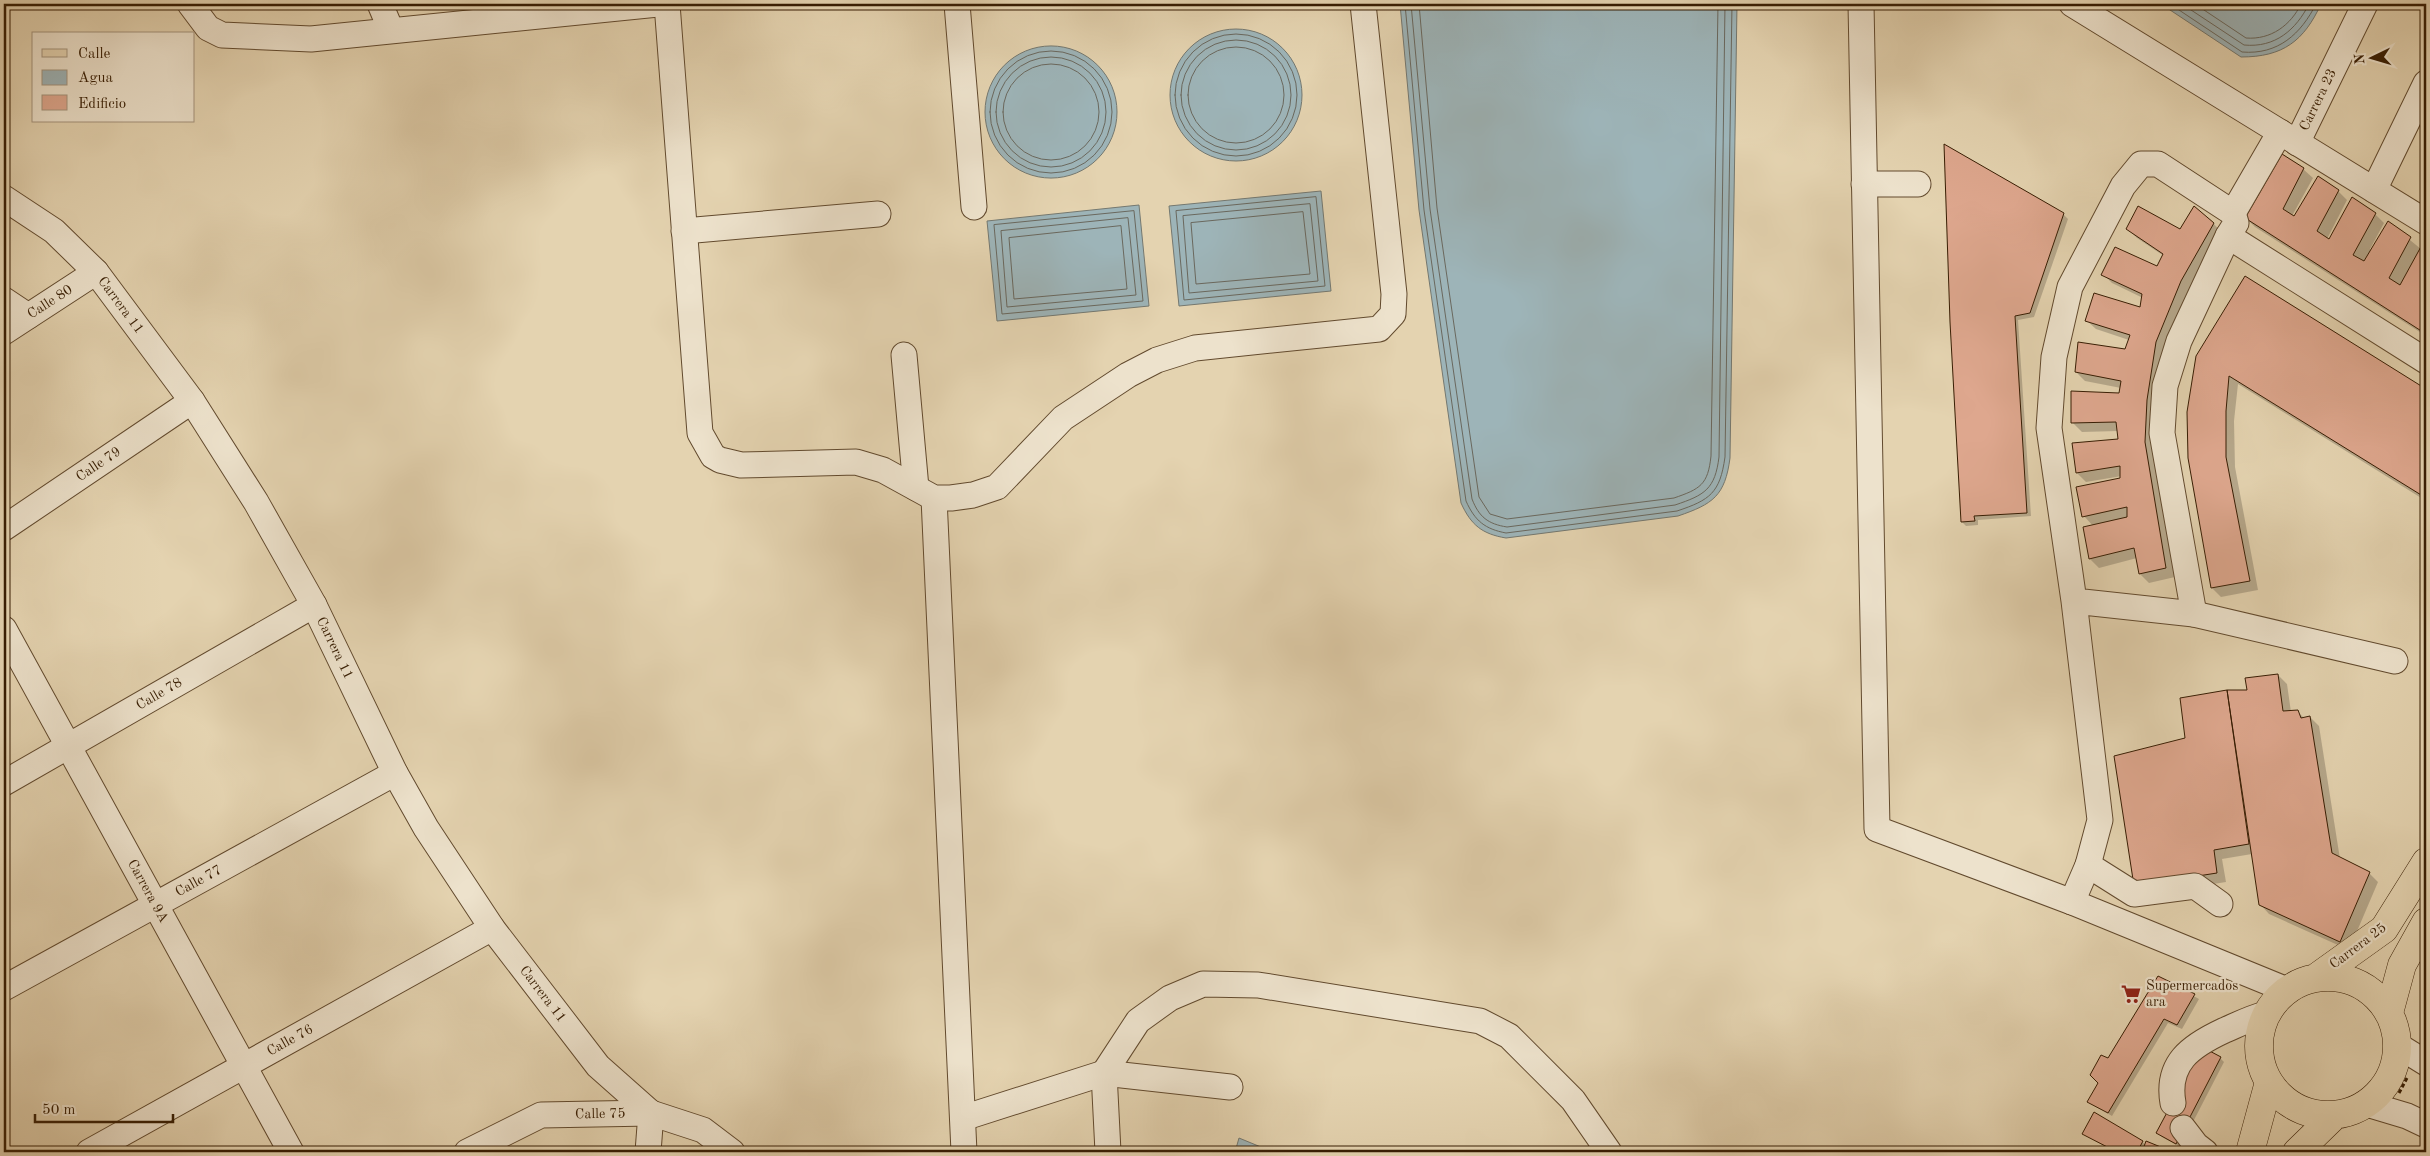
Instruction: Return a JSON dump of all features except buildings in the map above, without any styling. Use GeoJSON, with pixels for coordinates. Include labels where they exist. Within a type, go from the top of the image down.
{"type":"FeatureCollection","features":[{"type":"Feature","properties":{"kind":"main road","name":"Carrera 25"},"geometry":{"type":"LineString","coordinates":[[2317,976],[2334,976],[2358,983],[2379,999],[2389,1013],[2411,1059],[2395,1062],[2389,1078],[2367,1104],[2352,1111],[2335,1115],[2312,1114],[2297,1108],[2284,1100],[2269,1082],[2261,1066],[2258,1049],[2260,1031],[2266,1014],[2275,1000],[2286,990],[2317,976],[2384,929],[2426,862]]}},
{"type":"Feature","properties":{"kind":"main road"},"geometry":{"type":"LineString","coordinates":[[2389,1013],[2402,965],[2426,922]]}},
{"type":"Feature","properties":{"kind":"main road"},"geometry":{"type":"LineString","coordinates":[[2250,1152],[2269,1082]]}},
{"type":"Feature","properties":{"kind":"main road","name":"Carrera 25"},"geometry":{"type":"LineString","coordinates":[[2298,1152],[2335,1115]]}},
{"type":"Feature","properties":{"kind":"street"},"geometry":{"type":"LineString","coordinates":[[190,4],[208,28],[222,35],[311,39],[658,4]]}},
{"type":"Feature","properties":{"kind":"street"},"geometry":{"type":"LineString","coordinates":[[380,4],[390,30]]}},
{"type":"Feature","properties":{"kind":"street"},"geometry":{"type":"LineString","coordinates":[[667,4],[700,433],[714,456],[741,465],[856,462],[883,470],[925,493],[965,496],[996,487],[1063,418],[1128,375],[1157,360],[1195,348],[1379,329],[1393,314],[1394,294],[1363,4]]}},
{"type":"Feature","properties":{"kind":"street"},"geometry":{"type":"LineString","coordinates":[[957,4],[974,207]]}},
{"type":"Feature","properties":{"kind":"street"},"geometry":{"type":"LineString","coordinates":[[1861,4],[1876,829],[2072,902],[2286,990]]}},
{"type":"Feature","properties":{"kind":"street"},"geometry":{"type":"LineString","coordinates":[[2072,4],[2426,222]]}},
{"type":"Feature","properties":{"kind":"street","name":"Carrera 23"},"geometry":{"type":"LineString","coordinates":[[2194,614],[2162,433],[2165,386],[2179,341],[2230,225],[2288,138],[2365,4]]}},
{"type":"Feature","properties":{"kind":"street"},"geometry":{"type":"LineString","coordinates":[[2374,190],[2426,83]]}},
{"type":"Feature","properties":{"kind":"street"},"geometry":{"type":"LineString","coordinates":[[2072,902],[2088,864],[2100,820],[2074,600],[2049,428],[2054,357],[2070,287],[2123,186],[2141,164],[2158,164],[2230,225],[2426,361]]}},
{"type":"Feature","properties":{"kind":"street"},"geometry":{"type":"LineString","coordinates":[[1864,184],[1918,184]]}},
{"type":"Feature","properties":{"kind":"street","name":"Carrera 11"},"geometry":{"type":"LineString","coordinates":[[4,198],[54,231],[96,272],[192,401],[256,502],[314,605],[395,773],[426,828],[492,928],[598,1066],[651,1113]]}},
{"type":"Feature","properties":{"kind":"street"},"geometry":{"type":"LineString","coordinates":[[684,231],[878,214]]}},
{"type":"Feature","properties":{"kind":"street","name":"Calle 80"},"geometry":{"type":"LineString","coordinates":[[4,332],[96,272]]}},
{"type":"Feature","properties":{"kind":"street"},"geometry":{"type":"LineString","coordinates":[[4,300],[28,316]]}},
{"type":"Feature","properties":{"kind":"street"},"geometry":{"type":"LineString","coordinates":[[904,355],[925,493],[964,1152]]}},
{"type":"Feature","properties":{"kind":"street","name":"Calle 79"},"geometry":{"type":"LineString","coordinates":[[4,528],[192,401]]}},
{"type":"Feature","properties":{"kind":"street"},"geometry":{"type":"LineString","coordinates":[[2074,600],[2194,614],[2395,661]]}},
{"type":"Feature","properties":{"kind":"street","name":"Calle 78"},"geometry":{"type":"LineString","coordinates":[[4,783],[314,605]]}},
{"type":"Feature","properties":{"kind":"street","name":"Carrera 9A"},"geometry":{"type":"LineString","coordinates":[[4,629],[291,1152]]}},
{"type":"Feature","properties":{"kind":"street","name":"Calle 77"},"geometry":{"type":"LineString","coordinates":[[5,986],[395,773]]}},
{"type":"Feature","properties":{"kind":"street"},"geometry":{"type":"LineString","coordinates":[[2088,864],[2134,894],[2194,886],[2220,904]]}},
{"type":"Feature","properties":{"kind":"street","name":"Calle 76"},"geometry":{"type":"LineString","coordinates":[[89,1152],[492,928]]}},
{"type":"Feature","properties":{"kind":"street"},"geometry":{"type":"LineString","coordinates":[[1108,1152],[1104,1073],[1138,1021],[1170,998],[1203,984],[1258,985],[1480,1021],[1509,1036],[1572,1100],[1610,1152]]}},
{"type":"Feature","properties":{"kind":"street"},"geometry":{"type":"LineString","coordinates":[[2173,1103],[2172,1084],[2175,1070],[2193,1046],[2252,1017],[2266,1014]]}},
{"type":"Feature","properties":{"kind":"street"},"geometry":{"type":"LineString","coordinates":[[963,1118],[1104,1073],[1230,1087]]}},
{"type":"Feature","properties":{"kind":"street"},"geometry":{"type":"LineString","coordinates":[[2367,1104],[2407,1116],[2426,1125]]}},
{"type":"Feature","properties":{"kind":"street"},"geometry":{"type":"LineString","coordinates":[[648,1152],[651,1113]]}},
{"type":"Feature","properties":{"kind":"street","name":"Calle 75"},"geometry":{"type":"LineString","coordinates":[[467,1152],[541,1115],[651,1113],[703,1130],[732,1152]]}},
{"type":"Feature","properties":{"kind":"street"},"geometry":{"type":"LineString","coordinates":[[2184,1128],[2196,1145],[2204,1152]]}},
{"type":"Feature","properties":{"kind":"path"},"geometry":{"type":"LineString","coordinates":[[2396,1097],[2411,1059]]}},
{"type":"Feature","properties":{"kind":"water"},"geometry":{"type":"Polygon","coordinates":[[[1400,4],[1737,4],[1730,458],[1728,471],[1721,490],[1709,502],[1678,516],[1506,538],[1484,531],[1473,523],[1465,511],[1461,503],[1419,210],[1400,4]]]}},
{"type":"Feature","properties":{"kind":"water"},"geometry":{"type":"Polygon","coordinates":[[[2161,4],[2321,4],[2307,28],[2290,44],[2269,54],[2241,57],[2161,4]]]}},
{"type":"Feature","properties":{"kind":"water"},"geometry":{"type":"Polygon","coordinates":[[[1236,29],[1249,30],[1261,34],[1283,48],[1297,70],[1301,82],[1301,108],[1297,120],[1283,142],[1261,156],[1249,160],[1236,161],[1223,160],[1211,156],[1189,142],[1175,120],[1171,108],[1170,95],[1171,82],[1175,70],[1189,48],[1211,34],[1223,30],[1236,29]]]}},
{"type":"Feature","properties":{"kind":"water"},"geometry":{"type":"Polygon","coordinates":[[[1051,46],[1064,47],[1076,51],[1098,65],[1112,87],[1116,99],[1116,125],[1112,137],[1098,159],[1076,173],[1064,177],[1051,178],[1038,177],[1026,173],[1004,159],[990,137],[986,125],[985,112],[986,99],[990,87],[1004,65],[1026,51],[1038,47],[1051,46]]]}},
{"type":"Feature","properties":{"kind":"water"},"geometry":{"type":"Polygon","coordinates":[[[1321,191],[1331,291],[1179,306],[1169,206],[1321,191]]]}},
{"type":"Feature","properties":{"kind":"water"},"geometry":{"type":"Polygon","coordinates":[[[1139,205],[1149,306],[997,321],[987,221],[1139,205]]]}},
{"type":"Feature","properties":{"kind":"water"},"geometry":{"type":"Polygon","coordinates":[[[1239,1138],[1273,1152],[1235,1152],[1239,1138]]]}},
{"type":"Feature","properties":{"kind":"place","name":"Supermercados ara"},"geometry":{"type":"Point","coordinates":[2131,994]}}]}
